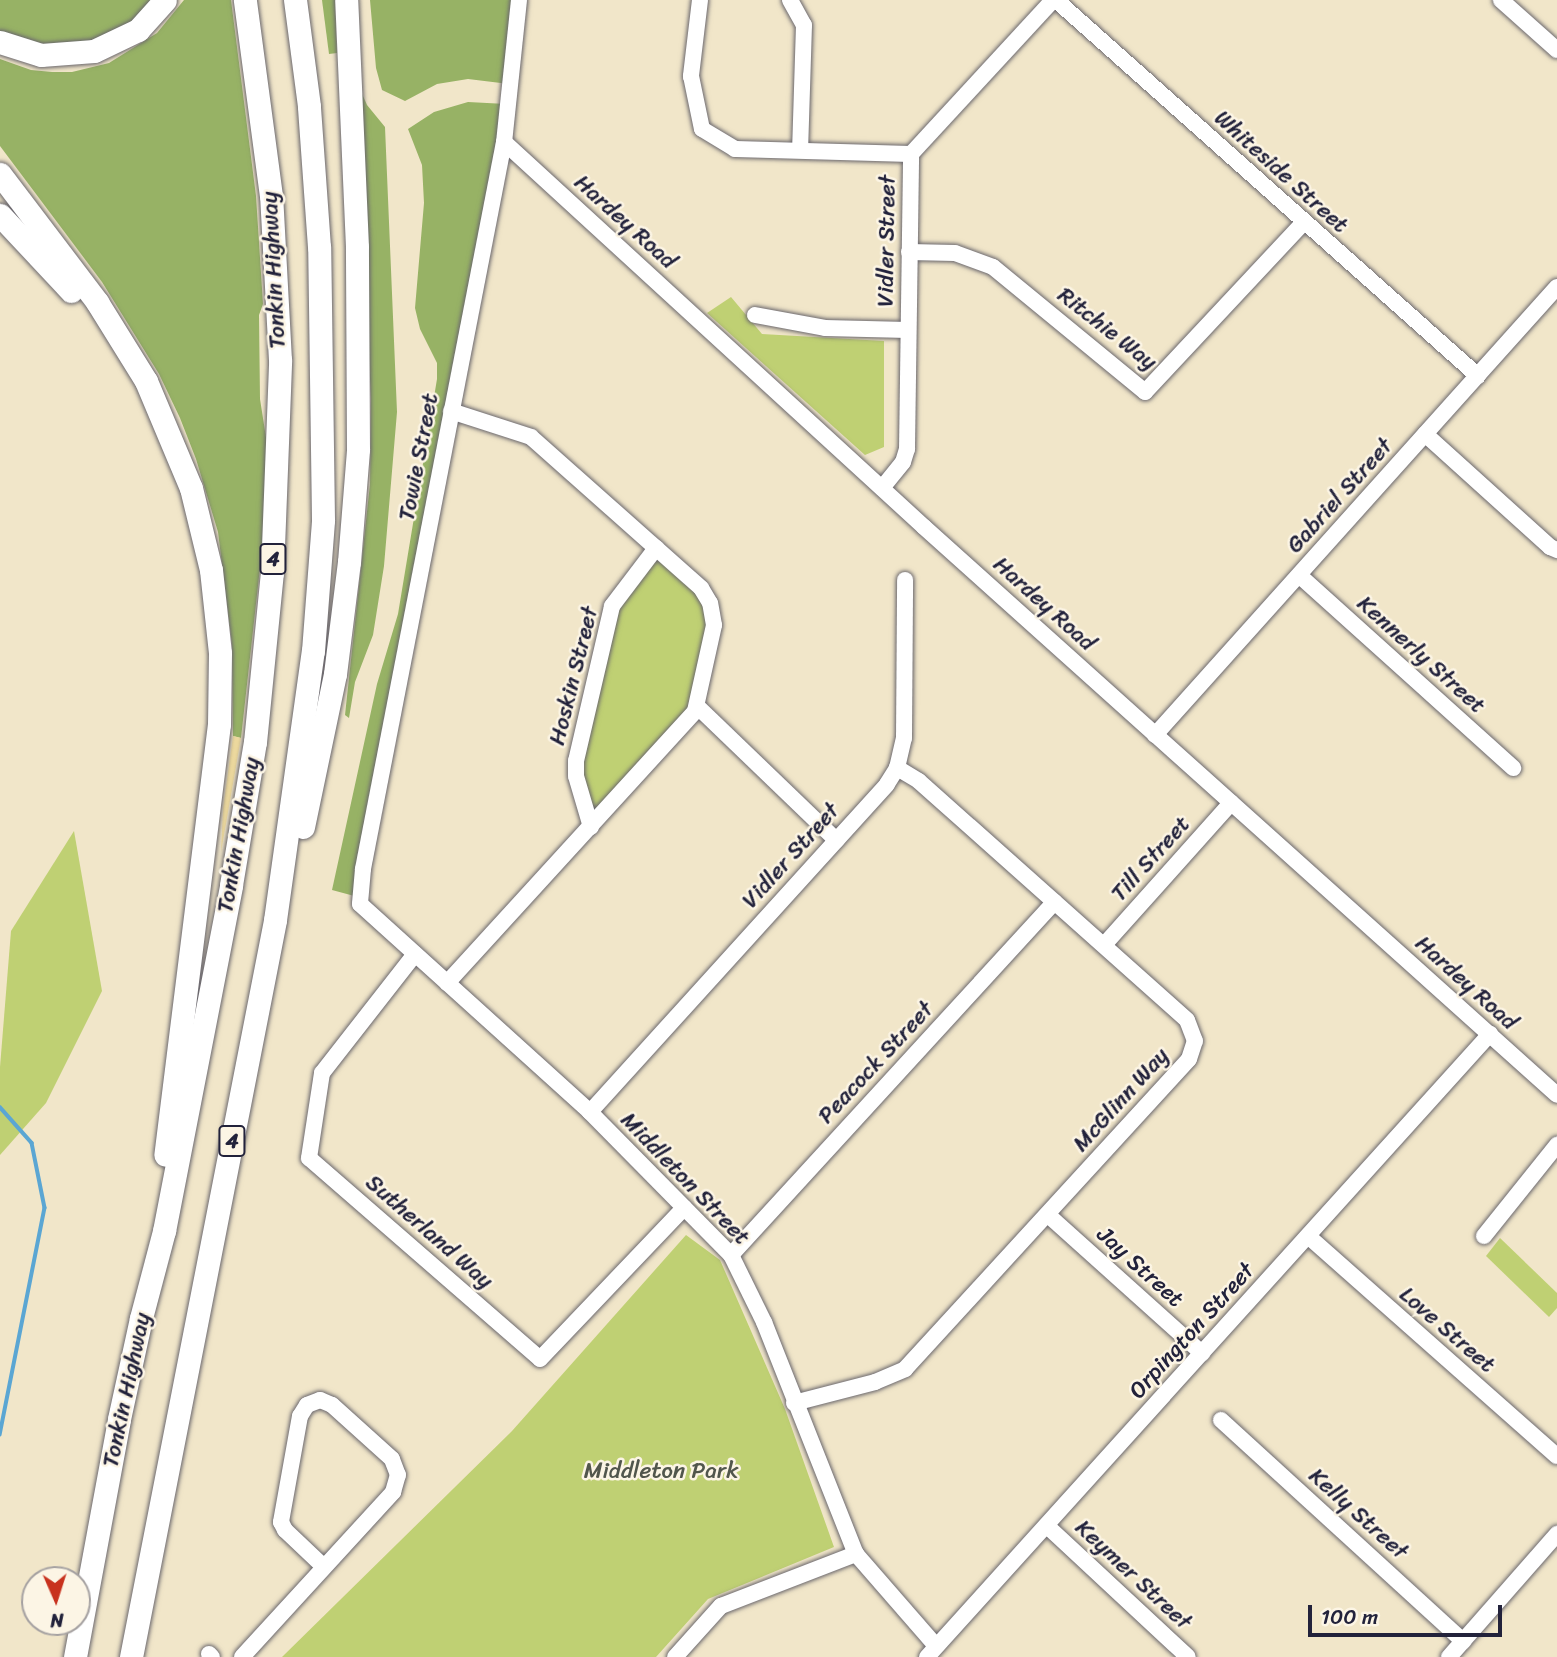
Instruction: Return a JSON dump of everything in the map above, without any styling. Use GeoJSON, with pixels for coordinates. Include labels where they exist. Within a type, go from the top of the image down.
{"type":"FeatureCollection","features":[{"type":"Feature","properties":{"kind":"highway"},"geometry":{"type":"LineString","coordinates":[[0,43],[41,55],[94,51],[138,30],[165,0]]}},
{"type":"Feature","properties":{"kind":"highway","name":"Tonkin Highway"},"geometry":{"type":"LineString","coordinates":[[75,1657],[141,1318],[164,1231],[231,885],[255,742],[272,573],[280,360],[271,196],[245,0]]}},
{"type":"Feature","properties":{"kind":"highway","name":"Tonkin Highway"},"geometry":{"type":"LineString","coordinates":[[131,1657],[275,920],[307,705],[323,520],[319,247],[309,106],[295,0]]}},
{"type":"Feature","properties":{"kind":"highway"},"geometry":{"type":"LineString","coordinates":[[310,0],[324,122],[334,305],[332,449],[323,520]]}},
{"type":"Feature","properties":{"kind":"highway"},"geometry":{"type":"LineString","coordinates":[[275,920],[307,813],[324,731],[342,628],[355,507],[360,353],[346,0]]}},
{"type":"Feature","properties":{"kind":"highway"},"geometry":{"type":"LineString","coordinates":[[1,176],[120,337],[163,414],[191,488],[203,531],[217,609],[221,684],[210,812],[141,1318]]}},
{"type":"Feature","properties":{"kind":"highway"},"geometry":{"type":"LineString","coordinates":[[0,215],[52,268],[84,307],[163,414]]}},
{"type":"Feature","properties":{"kind":"street","name":"Towie Street"},"geometry":{"type":"LineString","coordinates":[[372,917],[360,904],[361,878],[504,142],[519,0]]}},
{"type":"Feature","properties":{"kind":"street"},"geometry":{"type":"LineString","coordinates":[[700,0],[691,76],[702,129],[736,149],[911,154]]}},
{"type":"Feature","properties":{"kind":"street"},"geometry":{"type":"LineString","coordinates":[[790,0],[804,26],[800,150]]}},
{"type":"Feature","properties":{"kind":"street","name":"Vidler Street"},"geometry":{"type":"LineString","coordinates":[[882,488],[903,462],[907,449],[911,154],[1055,0]]}},
{"type":"Feature","properties":{"kind":"street","name":"Whiteside Street"},"geometry":{"type":"LineString","coordinates":[[1055,0],[1478,376]]}},
{"type":"Feature","properties":{"kind":"street"},"geometry":{"type":"LineString","coordinates":[[1502,0],[1557,50]]}},
{"type":"Feature","properties":{"kind":"street","name":"Hardey Road"},"geometry":{"type":"LineString","coordinates":[[504,142],[882,488],[1557,1095]]}},
{"type":"Feature","properties":{"kind":"street","name":"Ritchie Way"},"geometry":{"type":"LineString","coordinates":[[909,252],[955,253],[992,267],[1145,392],[1303,223]]}},
{"type":"Feature","properties":{"kind":"street","name":"Gabriel Street"},"geometry":{"type":"LineString","coordinates":[[1156,735],[1557,287]]}},
{"type":"Feature","properties":{"kind":"street"},"geometry":{"type":"LineString","coordinates":[[755,315],[825,328],[908,330]]}},
{"type":"Feature","properties":{"kind":"street"},"geometry":{"type":"LineString","coordinates":[[447,984],[698,707],[714,625],[713,612],[701,588],[531,437],[451,411]]}},
{"type":"Feature","properties":{"kind":"street"},"geometry":{"type":"LineString","coordinates":[[1425,434],[1550,547],[1557,550]]}},
{"type":"Feature","properties":{"kind":"street","name":"Hoskin Street"},"geometry":{"type":"LineString","coordinates":[[591,827],[576,776],[576,761],[591,696],[612,606],[656,548]]}},
{"type":"Feature","properties":{"kind":"street","name":"Kennerly Street"},"geometry":{"type":"LineString","coordinates":[[1300,576],[1513,768]]}},
{"type":"Feature","properties":{"kind":"street","name":"Vidler Street"},"geometry":{"type":"LineString","coordinates":[[590,1112],[887,784],[897,768],[904,738],[905,580]]}},
{"type":"Feature","properties":{"kind":"street"},"geometry":{"type":"LineString","coordinates":[[698,707],[836,840]]}},
{"type":"Feature","properties":{"kind":"street","name":"McGlinn Way"},"geometry":{"type":"LineString","coordinates":[[794,1404],[874,1382],[905,1369],[1189,1059],[1195,1041],[1186,1020],[919,781],[897,768]]}},
{"type":"Feature","properties":{"kind":"street","name":"Till Street"},"geometry":{"type":"LineString","coordinates":[[1104,945],[1231,803]]}},
{"type":"Feature","properties":{"kind":"street","name":"Peacock Street"},"geometry":{"type":"LineString","coordinates":[[731,1255],[1055,902]]}},
{"type":"Feature","properties":{"kind":"street","name":"Middleton Street"},"geometry":{"type":"LineString","coordinates":[[372,917],[590,1112],[731,1255],[764,1322],[794,1404],[856,1555],[931,1652]]}},
{"type":"Feature","properties":{"kind":"street","name":"Sutherland Way"},"geometry":{"type":"LineString","coordinates":[[415,954],[322,1073],[309,1158],[540,1359],[684,1208]]}},
{"type":"Feature","properties":{"kind":"street","name":"Orpington Street"},"geometry":{"type":"LineString","coordinates":[[931,1652],[1490,1034]]}},
{"type":"Feature","properties":{"kind":"street"},"geometry":{"type":"LineString","coordinates":[[1484,1236],[1557,1145]]}},
{"type":"Feature","properties":{"kind":"street","name":"Jay Street"},"geometry":{"type":"LineString","coordinates":[[1048,1215],[1202,1353]]}},
{"type":"Feature","properties":{"kind":"street","name":"Love Street"},"geometry":{"type":"LineString","coordinates":[[1308,1236],[1557,1456]]}},
{"type":"Feature","properties":{"kind":"street"},"geometry":{"type":"LineString","coordinates":[[243,1657],[393,1492],[398,1475],[392,1458],[332,1405],[320,1400],[307,1405],[300,1416],[281,1521],[285,1530],[323,1566]]}},
{"type":"Feature","properties":{"kind":"street","name":"Kelly Street"},"geometry":{"type":"LineString","coordinates":[[1222,1420],[1463,1641]]}},
{"type":"Feature","properties":{"kind":"street","name":"Keymer Street"},"geometry":{"type":"LineString","coordinates":[[1046,1526],[1188,1657]]}},
{"type":"Feature","properties":{"kind":"street"},"geometry":{"type":"LineString","coordinates":[[1449,1657],[1557,1534]]}},
{"type":"Feature","properties":{"kind":"street"},"geometry":{"type":"LineString","coordinates":[[675,1657],[721,1606],[856,1555]]}},
{"type":"Feature","properties":{"kind":"green space"},"geometry":{"type":"Polygon","coordinates":[[[0,0],[154,0],[130,26],[61,51],[0,35],[0,0]]]}},
{"type":"Feature","properties":{"kind":"green space"},"geometry":{"type":"Polygon","coordinates":[[[184,0],[231,0],[256,196],[263,304],[259,315],[260,399],[267,444],[263,541],[241,738],[233,736],[232,645],[218,532],[196,459],[180,418],[159,374],[102,282],[0,146],[0,59],[31,70],[52,72],[72,72],[109,63],[157,33],[184,0]]]}},
{"type":"Feature","properties":{"kind":"green space"},"geometry":{"type":"Polygon","coordinates":[[[322,0],[335,0],[337,53],[329,54],[322,0]]]}},
{"type":"Feature","properties":{"kind":"green space"},"geometry":{"type":"Polygon","coordinates":[[[370,0],[519,0],[509,84],[468,79],[437,84],[405,101],[382,90],[376,68],[370,0]]]}},
{"type":"Feature","properties":{"kind":"green space"},"geometry":{"type":"Polygon","coordinates":[[[355,78],[367,105],[385,127],[397,412],[384,566],[373,635],[355,682],[349,718],[345,715],[370,484],[371,399],[355,78]]]}},
{"type":"Feature","properties":{"kind":"green space"},"geometry":{"type":"Polygon","coordinates":[[[468,102],[506,104],[358,897],[332,890],[377,684],[398,614],[437,379],[437,363],[420,329],[415,308],[424,203],[422,165],[408,129],[434,112],[468,102]]]}},
{"type":"Feature","properties":{"kind":"green space"},"geometry":{"type":"Polygon","coordinates":[[[731,297],[762,334],[884,341],[884,447],[865,455],[707,313],[731,297]]]}},
{"type":"Feature","properties":{"kind":"green space"},"geometry":{"type":"Polygon","coordinates":[[[656,548],[710,603],[698,707],[591,827],[576,761],[612,606],[656,548]]]}},
{"type":"Feature","properties":{"kind":"green space"},"geometry":{"type":"Polygon","coordinates":[[[74,831],[102,991],[46,1103],[0,1155],[0,1067],[11,931],[74,831]]]}},
{"type":"Feature","properties":{"kind":"green space","name":"Middleton Park"},"geometry":{"type":"Polygon","coordinates":[[[686,1235],[720,1260],[785,1409],[834,1547],[708,1599],[656,1657],[282,1657],[512,1431],[686,1235]]]}},
{"type":"Feature","properties":{"kind":"green space"},"geometry":{"type":"Polygon","coordinates":[[[1500,1238],[1557,1293],[1557,1308],[1549,1317],[1486,1256],[1500,1238]]]}},
{"type":"Feature","properties":{"kind":"sand"},"geometry":{"type":"Polygon","coordinates":[[[233,736],[241,738],[221,852],[223,808],[233,736]]]}},
{"type":"Feature","properties":{"kind":"waterway"},"geometry":{"type":"LineString","coordinates":[[0,1107],[32,1143],[45,1208],[0,1435]]}}]}
